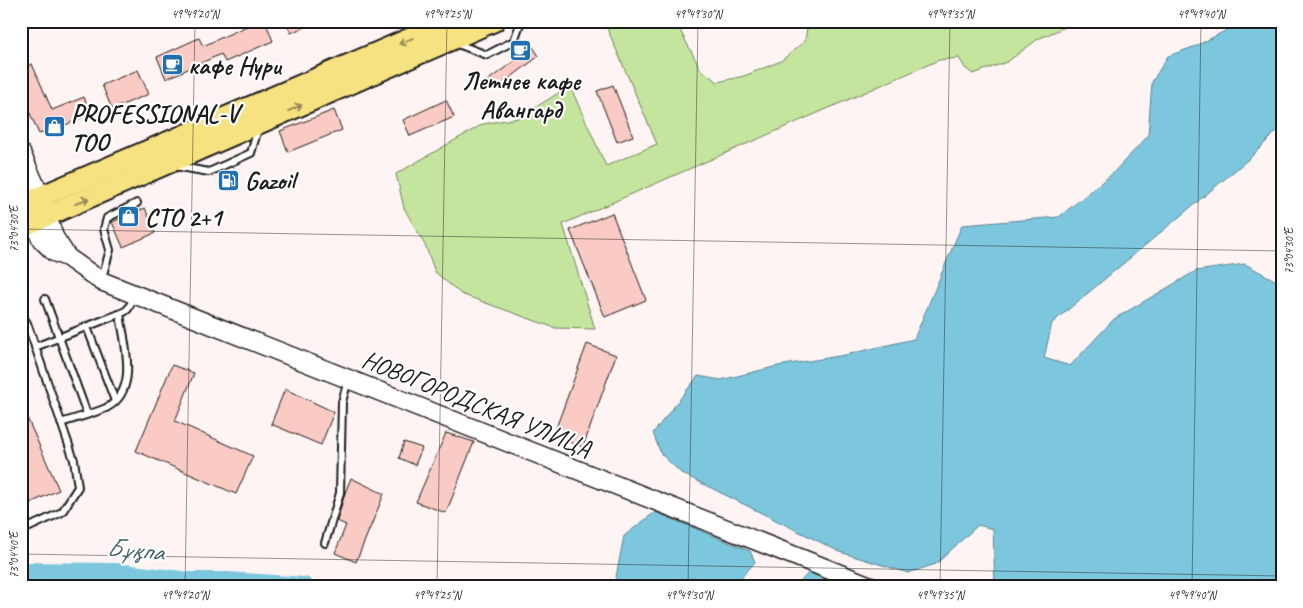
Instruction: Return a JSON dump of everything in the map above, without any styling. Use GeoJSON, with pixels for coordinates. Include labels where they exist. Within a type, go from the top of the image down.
{"type":"FeatureCollection","features":[{"type":"Feature","properties":{"kind":"main road"},"geometry":{"type":"LineString","coordinates":[[26,201],[450,31],[494,21]]}},
{"type":"Feature","properties":{"kind":"main road"},"geometry":{"type":"LineString","coordinates":[[33,222],[260,123],[450,31]]}},
{"type":"Feature","properties":{"kind":"street","name":"НОВОГОРОДСКАЯ УЛИЦА"},"geometry":{"type":"LineString","coordinates":[[21,153],[26,201],[42,240],[54,252],[67,257],[102,281],[872,587]]}},
{"type":"Feature","properties":{"kind":"lane"},"geometry":{"type":"LineString","coordinates":[[450,31],[486,54],[514,41],[521,21]]}},
{"type":"Feature","properties":{"kind":"lane"},"geometry":{"type":"LineString","coordinates":[[102,281],[110,250],[104,229],[107,218],[137,203]]}},
{"type":"Feature","properties":{"kind":"lane"},"geometry":{"type":"LineString","coordinates":[[35,347],[120,314],[128,309],[135,294]]}},
{"type":"Feature","properties":{"kind":"lane"},"geometry":{"type":"LineString","coordinates":[[45,299],[87,414]]}},
{"type":"Feature","properties":{"kind":"lane"},"geometry":{"type":"LineString","coordinates":[[21,314],[27,323],[74,460],[78,487],[62,512],[21,531]]}},
{"type":"Feature","properties":{"kind":"lane"},"geometry":{"type":"LineString","coordinates":[[61,423],[106,408],[121,394],[127,378],[128,365],[120,314]]}},
{"type":"Feature","properties":{"kind":"lane"},"geometry":{"type":"LineString","coordinates":[[86,327],[115,401]]}},
{"type":"Feature","properties":{"kind":"lane"},"geometry":{"type":"LineString","coordinates":[[326,543],[340,493],[342,402],[348,379]]}},
{"type":"Feature","properties":{"kind":"green space"},"geometry":{"type":"Polygon","coordinates":[[[604,21],[675,21],[701,70],[718,82],[744,76],[781,61],[805,41],[808,21],[1069,21],[1065,27],[1038,39],[1007,62],[973,74],[965,68],[959,58],[939,60],[563,224],[595,329],[555,328],[461,294],[435,272],[426,247],[404,208],[396,174],[483,124],[518,118],[570,86],[606,166],[657,144],[604,21]]]}},
{"type":"Feature","properties":{"kind":"water"},"geometry":{"type":"Polygon","coordinates":[[[1244,21],[1282,21],[1282,126],[1251,157],[1052,323],[1044,358],[1070,366],[1114,319],[1196,271],[1245,264],[1282,284],[1282,587],[995,587],[993,529],[978,525],[936,564],[908,573],[840,552],[681,473],[661,454],[653,433],[698,376],[721,380],[778,366],[845,355],[914,339],[962,225],[1059,217],[1112,174],[1148,136],[1152,82],[1168,56],[1196,46],[1244,21]]]}},
{"type":"Feature","properties":{"kind":"water"},"geometry":{"type":"Polygon","coordinates":[[[655,512],[750,551],[755,562],[733,587],[612,587],[615,582],[624,536],[655,512]]]}},
{"type":"Feature","properties":{"kind":"water"},"geometry":{"type":"Polygon","coordinates":[[[809,572],[842,587],[796,587],[809,572]]]}},
{"type":"Feature","properties":{"kind":"building"},"geometry":{"type":"Polygon","coordinates":[[[258,21],[265,21],[273,41],[225,62],[221,54],[166,79],[157,57],[199,38],[203,46],[258,21]]]}},
{"type":"Feature","properties":{"kind":"building"},"geometry":{"type":"Polygon","coordinates":[[[285,21],[317,21],[291,33],[285,21]]]}},
{"type":"Feature","properties":{"kind":"building"},"geometry":{"type":"Polygon","coordinates":[[[533,47],[539,56],[494,90],[487,81],[533,47]]]}},
{"type":"Feature","properties":{"kind":"building"},"geometry":{"type":"Polygon","coordinates":[[[32,64],[52,110],[84,97],[91,114],[39,134],[21,93],[21,69],[32,64]]]}},
{"type":"Feature","properties":{"kind":"building"},"geometry":{"type":"Polygon","coordinates":[[[138,70],[149,94],[112,109],[102,85],[138,70]]]}},
{"type":"Feature","properties":{"kind":"building"},"geometry":{"type":"Polygon","coordinates":[[[613,85],[633,136],[617,142],[597,91],[613,85]]]}},
{"type":"Feature","properties":{"kind":"building"},"geometry":{"type":"Polygon","coordinates":[[[446,100],[454,117],[410,136],[403,120],[446,100]]]}},
{"type":"Feature","properties":{"kind":"building"},"geometry":{"type":"Polygon","coordinates":[[[334,110],[342,130],[288,152],[280,131],[334,110]]]}},
{"type":"Feature","properties":{"kind":"building"},"geometry":{"type":"Polygon","coordinates":[[[145,208],[155,233],[123,247],[112,222],[145,208]]]}},
{"type":"Feature","properties":{"kind":"building"},"geometry":{"type":"Polygon","coordinates":[[[612,213],[646,300],[605,317],[570,230],[612,213]]]}},
{"type":"Feature","properties":{"kind":"building"},"geometry":{"type":"Polygon","coordinates":[[[587,344],[616,355],[583,447],[553,436],[587,344]]]}},
{"type":"Feature","properties":{"kind":"building"},"geometry":{"type":"Polygon","coordinates":[[[172,365],[194,373],[175,421],[253,456],[236,494],[136,451],[172,365]]]}},
{"type":"Feature","properties":{"kind":"building"},"geometry":{"type":"Polygon","coordinates":[[[285,389],[334,412],[321,445],[271,424],[285,389]]]}},
{"type":"Feature","properties":{"kind":"building"},"geometry":{"type":"Polygon","coordinates":[[[21,404],[59,490],[21,507],[21,404]]]}},
{"type":"Feature","properties":{"kind":"building"},"geometry":{"type":"Polygon","coordinates":[[[446,433],[474,442],[446,513],[416,502],[446,433]]]}},
{"type":"Feature","properties":{"kind":"building"},"geometry":{"type":"Polygon","coordinates":[[[404,442],[422,448],[415,465],[399,458],[404,442]]]}},
{"type":"Feature","properties":{"kind":"building"},"geometry":{"type":"Polygon","coordinates":[[[351,478],[384,494],[356,562],[335,553],[346,525],[337,521],[351,478]]]}},
{"type":"Feature","properties":{"kind":"waterway","name":"Бұқпа"},"geometry":{"type":"LineString","coordinates":[[21,572],[115,573],[189,582],[227,582],[304,587]]}},
{"type":"Feature","properties":{"kind":"waterway"},"geometry":{"type":"LineString","coordinates":[[126,574],[131,587]]}},
{"type":"Feature","properties":{"kind":"place","name":"Летнее кафе Авангард"},"geometry":{"type":"Point","coordinates":[521,51]}},
{"type":"Feature","properties":{"kind":"place","name":"кафе Нури"},"geometry":{"type":"Point","coordinates":[172,65]}},
{"type":"Feature","properties":{"kind":"place","name":"PROFESSIONAL-V ТОО"},"geometry":{"type":"Point","coordinates":[55,127]}},
{"type":"Feature","properties":{"kind":"place","name":"Gazoil"},"geometry":{"type":"Point","coordinates":[229,180]}},
{"type":"Feature","properties":{"kind":"place","name":"СТО 2+1"},"geometry":{"type":"Point","coordinates":[129,217]}}]}
